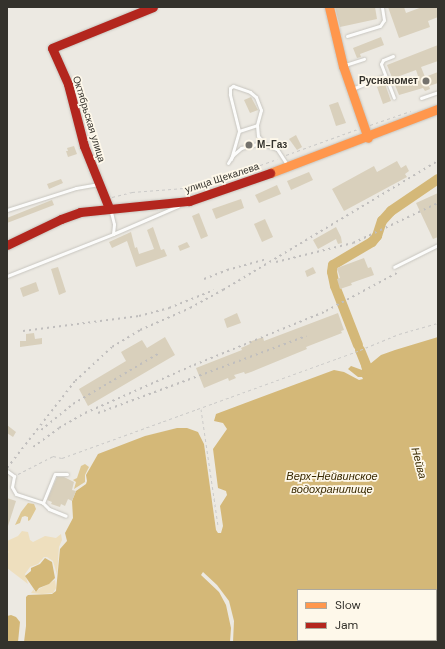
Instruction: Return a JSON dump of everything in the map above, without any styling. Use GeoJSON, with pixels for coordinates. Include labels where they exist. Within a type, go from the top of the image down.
{"type":"FeatureCollection","features":[{"type":"Feature","properties":{"kind":"main road","name":"Октябрьская улица"},"geometry":{"type":"LineString","coordinates":[[109,208],[84,146],[68,84],[52,48],[153,7]]}},
{"type":"Feature","properties":{"kind":"main road"},"geometry":{"type":"LineString","coordinates":[[330,7],[343,66],[350,90],[368,138]]}},
{"type":"Feature","properties":{"kind":"main road","name":"улица Щекалева"},"geometry":{"type":"LineString","coordinates":[[7,245],[61,219],[80,212],[189,201],[368,138],[438,109]]}},
{"type":"Feature","properties":{"kind":"lane"},"geometry":{"type":"LineString","coordinates":[[347,36],[380,26],[384,20],[382,7]]}},
{"type":"Feature","properties":{"kind":"lane"},"geometry":{"type":"LineString","coordinates":[[393,56],[381,62],[394,98]]}},
{"type":"Feature","properties":{"kind":"lane"},"geometry":{"type":"LineString","coordinates":[[343,66],[364,59]]}},
{"type":"Feature","properties":{"kind":"lane"},"geometry":{"type":"LineString","coordinates":[[350,90],[385,76]]}},
{"type":"Feature","properties":{"kind":"lane"},"geometry":{"type":"LineString","coordinates":[[231,159],[239,131],[230,94],[230,88],[233,86],[250,92],[256,97],[261,110],[257,125],[258,136],[264,143]]}},
{"type":"Feature","properties":{"kind":"lane"},"geometry":{"type":"LineString","coordinates":[[421,98],[438,92]]}},
{"type":"Feature","properties":{"kind":"lane"},"geometry":{"type":"LineString","coordinates":[[239,131],[257,125]]}},
{"type":"Feature","properties":{"kind":"lane"},"geometry":{"type":"LineString","coordinates":[[228,163],[238,151],[245,147],[257,143],[264,143],[273,146],[283,156],[289,167]]}},
{"type":"Feature","properties":{"kind":"lane"},"geometry":{"type":"LineString","coordinates":[[7,210],[76,188],[100,184]]}},
{"type":"Feature","properties":{"kind":"lane"},"geometry":{"type":"LineString","coordinates":[[7,276],[113,234],[189,201]]}},
{"type":"Feature","properties":{"kind":"lane"},"geometry":{"type":"LineString","coordinates":[[109,208],[114,224],[113,234]]}},
{"type":"Feature","properties":{"kind":"lane"},"geometry":{"type":"LineString","coordinates":[[394,267],[438,245]]}},
{"type":"Feature","properties":{"kind":"lane"},"geometry":{"type":"LineString","coordinates":[[7,471],[14,476],[12,487],[14,493],[18,496],[43,503],[49,509],[66,516]]}},
{"type":"Feature","properties":{"kind":"lane"},"geometry":{"type":"LineString","coordinates":[[43,503],[55,474],[67,474]]}},
{"type":"Feature","properties":{"kind":"path"},"geometry":{"type":"LineString","coordinates":[[106,198],[132,192],[202,186],[415,110]]}},
{"type":"Feature","properties":{"kind":"path"},"geometry":{"type":"LineString","coordinates":[[14,476],[52,456],[62,458],[360,350],[398,334],[421,329],[438,323]]}},
{"type":"Feature","properties":{"kind":"path"},"geometry":{"type":"LineString","coordinates":[[201,408],[218,525]]}},
{"type":"Feature","properties":{"kind":"shaded area"},"geometry":{"type":"Polygon","coordinates":[[[85,464],[89,467],[85,475],[85,482],[74,489],[76,482],[73,480],[77,478],[81,466],[85,464]]]}},
{"type":"Feature","properties":{"kind":"shaded area"},"geometry":{"type":"Polygon","coordinates":[[[28,503],[34,504],[36,509],[30,520],[28,521],[28,517],[22,517],[20,523],[15,525],[21,512],[28,503]]]}},
{"type":"Feature","properties":{"kind":"shaded area"},"geometry":{"type":"Polygon","coordinates":[[[22,531],[28,532],[30,540],[33,542],[45,536],[56,538],[61,534],[62,540],[59,547],[57,575],[53,561],[47,557],[44,557],[38,564],[30,567],[25,574],[28,584],[7,568],[7,553],[9,552],[7,551],[7,541],[18,536],[22,531]]]}},
{"type":"Feature","properties":{"kind":"shaded area"},"geometry":{"type":"Polygon","coordinates":[[[55,580],[56,588],[53,593],[31,593],[34,589],[36,592],[55,580]]]}},
{"type":"Feature","properties":{"kind":"water","name":"Верх-Нейвинское водохранилище"},"geometry":{"type":"Polygon","coordinates":[[[438,337],[438,642],[233,642],[234,621],[229,601],[217,585],[203,572],[201,575],[219,592],[226,605],[231,628],[230,642],[24,642],[26,626],[26,597],[28,595],[52,594],[56,591],[60,549],[67,541],[65,533],[73,518],[72,501],[76,491],[86,484],[86,475],[98,454],[145,436],[177,428],[187,428],[198,432],[204,444],[216,530],[218,533],[221,533],[223,526],[220,506],[227,495],[226,491],[218,488],[213,449],[227,429],[223,423],[214,421],[216,414],[334,370],[344,372],[359,380],[363,379],[348,369],[351,366],[362,370],[360,360],[367,357],[370,364],[381,355],[438,337]]]}},
{"type":"Feature","properties":{"kind":"water"},"geometry":{"type":"Polygon","coordinates":[[[45,558],[52,562],[55,578],[49,584],[39,588],[36,592],[25,576],[31,571],[31,568],[40,564],[45,558]]]}},
{"type":"Feature","properties":{"kind":"water"},"geometry":{"type":"Polygon","coordinates":[[[11,615],[16,617],[20,622],[18,642],[7,642],[7,616],[11,615]]]}},
{"type":"Feature","properties":{"kind":"building"},"geometry":{"type":"Polygon","coordinates":[[[335,7],[375,7],[377,19],[340,27],[335,7]]]}},
{"type":"Feature","properties":{"kind":"building"},"geometry":{"type":"Polygon","coordinates":[[[388,7],[404,7],[406,13],[422,7],[438,7],[438,17],[428,21],[430,27],[399,38],[388,7]]]}},
{"type":"Feature","properties":{"kind":"building"},"geometry":{"type":"Polygon","coordinates":[[[381,37],[384,45],[360,54],[361,57],[357,58],[353,48],[381,37]]]}},
{"type":"Feature","properties":{"kind":"building"},"geometry":{"type":"Polygon","coordinates":[[[438,45],[438,61],[421,67],[425,77],[438,72],[438,83],[429,86],[430,89],[425,91],[423,88],[399,95],[387,65],[438,45]],[[416,70],[397,77],[401,86],[419,79],[416,70]]]}},
{"type":"Feature","properties":{"kind":"building"},"geometry":{"type":"Polygon","coordinates":[[[385,84],[391,101],[383,104],[377,87],[385,84]]]}},
{"type":"Feature","properties":{"kind":"building"},"geometry":{"type":"Polygon","coordinates":[[[251,97],[258,110],[250,113],[244,100],[251,97]]]}},
{"type":"Feature","properties":{"kind":"building"},"geometry":{"type":"Polygon","coordinates":[[[338,102],[346,123],[336,126],[329,105],[338,102]]]}},
{"type":"Feature","properties":{"kind":"building"},"geometry":{"type":"Polygon","coordinates":[[[296,135],[302,147],[297,150],[289,139],[296,135]]]}},
{"type":"Feature","properties":{"kind":"building"},"geometry":{"type":"Polygon","coordinates":[[[74,146],[77,154],[68,157],[66,151],[68,151],[67,148],[74,146]]]}},
{"type":"Feature","properties":{"kind":"building"},"geometry":{"type":"Polygon","coordinates":[[[397,161],[401,168],[406,165],[409,171],[405,174],[407,177],[344,211],[332,189],[374,166],[377,172],[397,161]]]}},
{"type":"Feature","properties":{"kind":"building"},"geometry":{"type":"Polygon","coordinates":[[[309,172],[313,180],[291,190],[287,181],[309,172]]]}},
{"type":"Feature","properties":{"kind":"building"},"geometry":{"type":"Polygon","coordinates":[[[61,179],[63,183],[49,189],[47,184],[61,179]]]}},
{"type":"Feature","properties":{"kind":"building"},"geometry":{"type":"Polygon","coordinates":[[[277,185],[281,194],[259,203],[255,195],[277,185]]]}},
{"type":"Feature","properties":{"kind":"building"},"geometry":{"type":"Polygon","coordinates":[[[438,193],[438,237],[433,239],[416,203],[438,193]]]}},
{"type":"Feature","properties":{"kind":"building"},"geometry":{"type":"Polygon","coordinates":[[[241,199],[244,208],[216,219],[212,209],[241,199]]]}},
{"type":"Feature","properties":{"kind":"building"},"geometry":{"type":"Polygon","coordinates":[[[52,200],[54,205],[7,223],[7,218],[52,200]]]}},
{"type":"Feature","properties":{"kind":"building"},"geometry":{"type":"Polygon","coordinates":[[[199,213],[208,236],[201,239],[192,216],[199,213]]]}},
{"type":"Feature","properties":{"kind":"building"},"geometry":{"type":"Polygon","coordinates":[[[265,219],[273,237],[262,242],[254,224],[265,219]]]}},
{"type":"Feature","properties":{"kind":"building"},"geometry":{"type":"Polygon","coordinates":[[[153,227],[161,250],[164,249],[167,256],[136,267],[127,241],[112,248],[109,242],[131,232],[135,248],[137,247],[139,254],[154,249],[147,230],[153,227]]]}},
{"type":"Feature","properties":{"kind":"building"},"geometry":{"type":"Polygon","coordinates":[[[336,227],[342,243],[338,244],[336,239],[318,249],[313,240],[336,227]]]}},
{"type":"Feature","properties":{"kind":"building"},"geometry":{"type":"Polygon","coordinates":[[[187,242],[190,247],[180,251],[178,246],[187,242]]]}},
{"type":"Feature","properties":{"kind":"building"},"geometry":{"type":"Polygon","coordinates":[[[364,258],[368,268],[371,267],[374,275],[351,283],[352,285],[340,289],[337,279],[340,278],[337,268],[364,258]]]}},
{"type":"Feature","properties":{"kind":"building"},"geometry":{"type":"Polygon","coordinates":[[[58,267],[66,292],[59,295],[51,269],[58,267]]]}},
{"type":"Feature","properties":{"kind":"building"},"geometry":{"type":"Polygon","coordinates":[[[313,267],[316,273],[307,277],[305,271],[313,267]]]}},
{"type":"Feature","properties":{"kind":"building"},"geometry":{"type":"Polygon","coordinates":[[[36,282],[39,291],[23,297],[20,288],[36,282]]]}},
{"type":"Feature","properties":{"kind":"building"},"geometry":{"type":"Polygon","coordinates":[[[237,313],[241,323],[227,328],[224,319],[237,313]]]}},
{"type":"Feature","properties":{"kind":"building"},"geometry":{"type":"Polygon","coordinates":[[[338,313],[344,330],[341,331],[342,333],[306,347],[307,349],[251,372],[245,374],[244,372],[234,375],[236,378],[229,381],[228,378],[204,388],[196,368],[242,350],[241,348],[250,344],[249,342],[263,337],[264,341],[338,313]]]}},
{"type":"Feature","properties":{"kind":"building"},"geometry":{"type":"Polygon","coordinates":[[[34,333],[35,339],[42,338],[42,344],[20,347],[20,341],[26,341],[26,334],[34,333]]]}},
{"type":"Feature","properties":{"kind":"building"},"geometry":{"type":"Polygon","coordinates":[[[165,337],[175,355],[88,406],[79,389],[126,361],[121,352],[142,340],[147,348],[165,337]]]}},
{"type":"Feature","properties":{"kind":"building"},"geometry":{"type":"Polygon","coordinates":[[[7,425],[16,432],[13,437],[7,433],[7,425]]]}},
{"type":"Feature","properties":{"kind":"building"},"geometry":{"type":"Polygon","coordinates":[[[57,477],[64,477],[74,482],[72,490],[76,491],[72,501],[68,499],[65,506],[61,504],[60,507],[51,504],[52,502],[47,500],[57,477]]]}},
{"type":"Feature","properties":{"kind":"building"},"geometry":{"type":"Polygon","coordinates":[[[7,498],[16,501],[8,526],[7,526],[7,498]]]}},
{"type":"Feature","properties":{"kind":"waterway","name":"Нейва"},"geometry":{"type":"LineString","coordinates":[[358,345],[335,286],[332,272],[333,265],[372,242],[377,236],[382,221],[391,211],[438,179]]}},
{"type":"Feature","properties":{"kind":"waterway","name":"Нейва"},"geometry":{"type":"LineString","coordinates":[[360,350],[368,370]]}},
{"type":"Feature","properties":{"kind":"railway"},"geometry":{"type":"LineString","coordinates":[[7,468],[75,381],[112,347],[140,330],[190,308],[223,290],[438,161]]}},
{"type":"Feature","properties":{"kind":"railway"},"geometry":{"type":"LineString","coordinates":[[276,262],[353,243],[438,203]]}},
{"type":"Feature","properties":{"kind":"railway"},"geometry":{"type":"LineString","coordinates":[[204,279],[227,270],[267,259]]}},
{"type":"Feature","properties":{"kind":"railway"},"geometry":{"type":"LineString","coordinates":[[33,447],[59,428],[85,413],[194,365],[326,311],[397,273]]}},
{"type":"Feature","properties":{"kind":"railway"},"geometry":{"type":"LineString","coordinates":[[23,331],[139,316],[169,308],[214,290]]}},
{"type":"Feature","properties":{"kind":"railway"},"geometry":{"type":"LineString","coordinates":[[98,413],[306,336]]}},
{"type":"Feature","properties":{"kind":"railway"},"geometry":{"type":"LineString","coordinates":[[41,430],[73,404],[158,354]]}},
{"type":"Feature","properties":{"kind":"traffic: slow"},"geometry":{"type":"LineString","coordinates":[[329,7],[343,66],[368,138]]}},
{"type":"Feature","properties":{"kind":"traffic: slow"},"geometry":{"type":"LineString","coordinates":[[270,173],[438,109]]}},
{"type":"Feature","properties":{"kind":"traffic: jam"},"geometry":{"type":"LineString","coordinates":[[109,208],[84,146],[68,84],[52,48],[153,7]]}},
{"type":"Feature","properties":{"kind":"traffic: jam"},"geometry":{"type":"LineString","coordinates":[[7,245],[61,219],[80,212],[189,201],[270,173]]}},
{"type":"Feature","properties":{"kind":"place","name":"Руснаномет"},"geometry":{"type":"Point","coordinates":[426,81]}},
{"type":"Feature","properties":{"kind":"place","name":"М-Газ"},"geometry":{"type":"Point","coordinates":[249,145]}}]}
